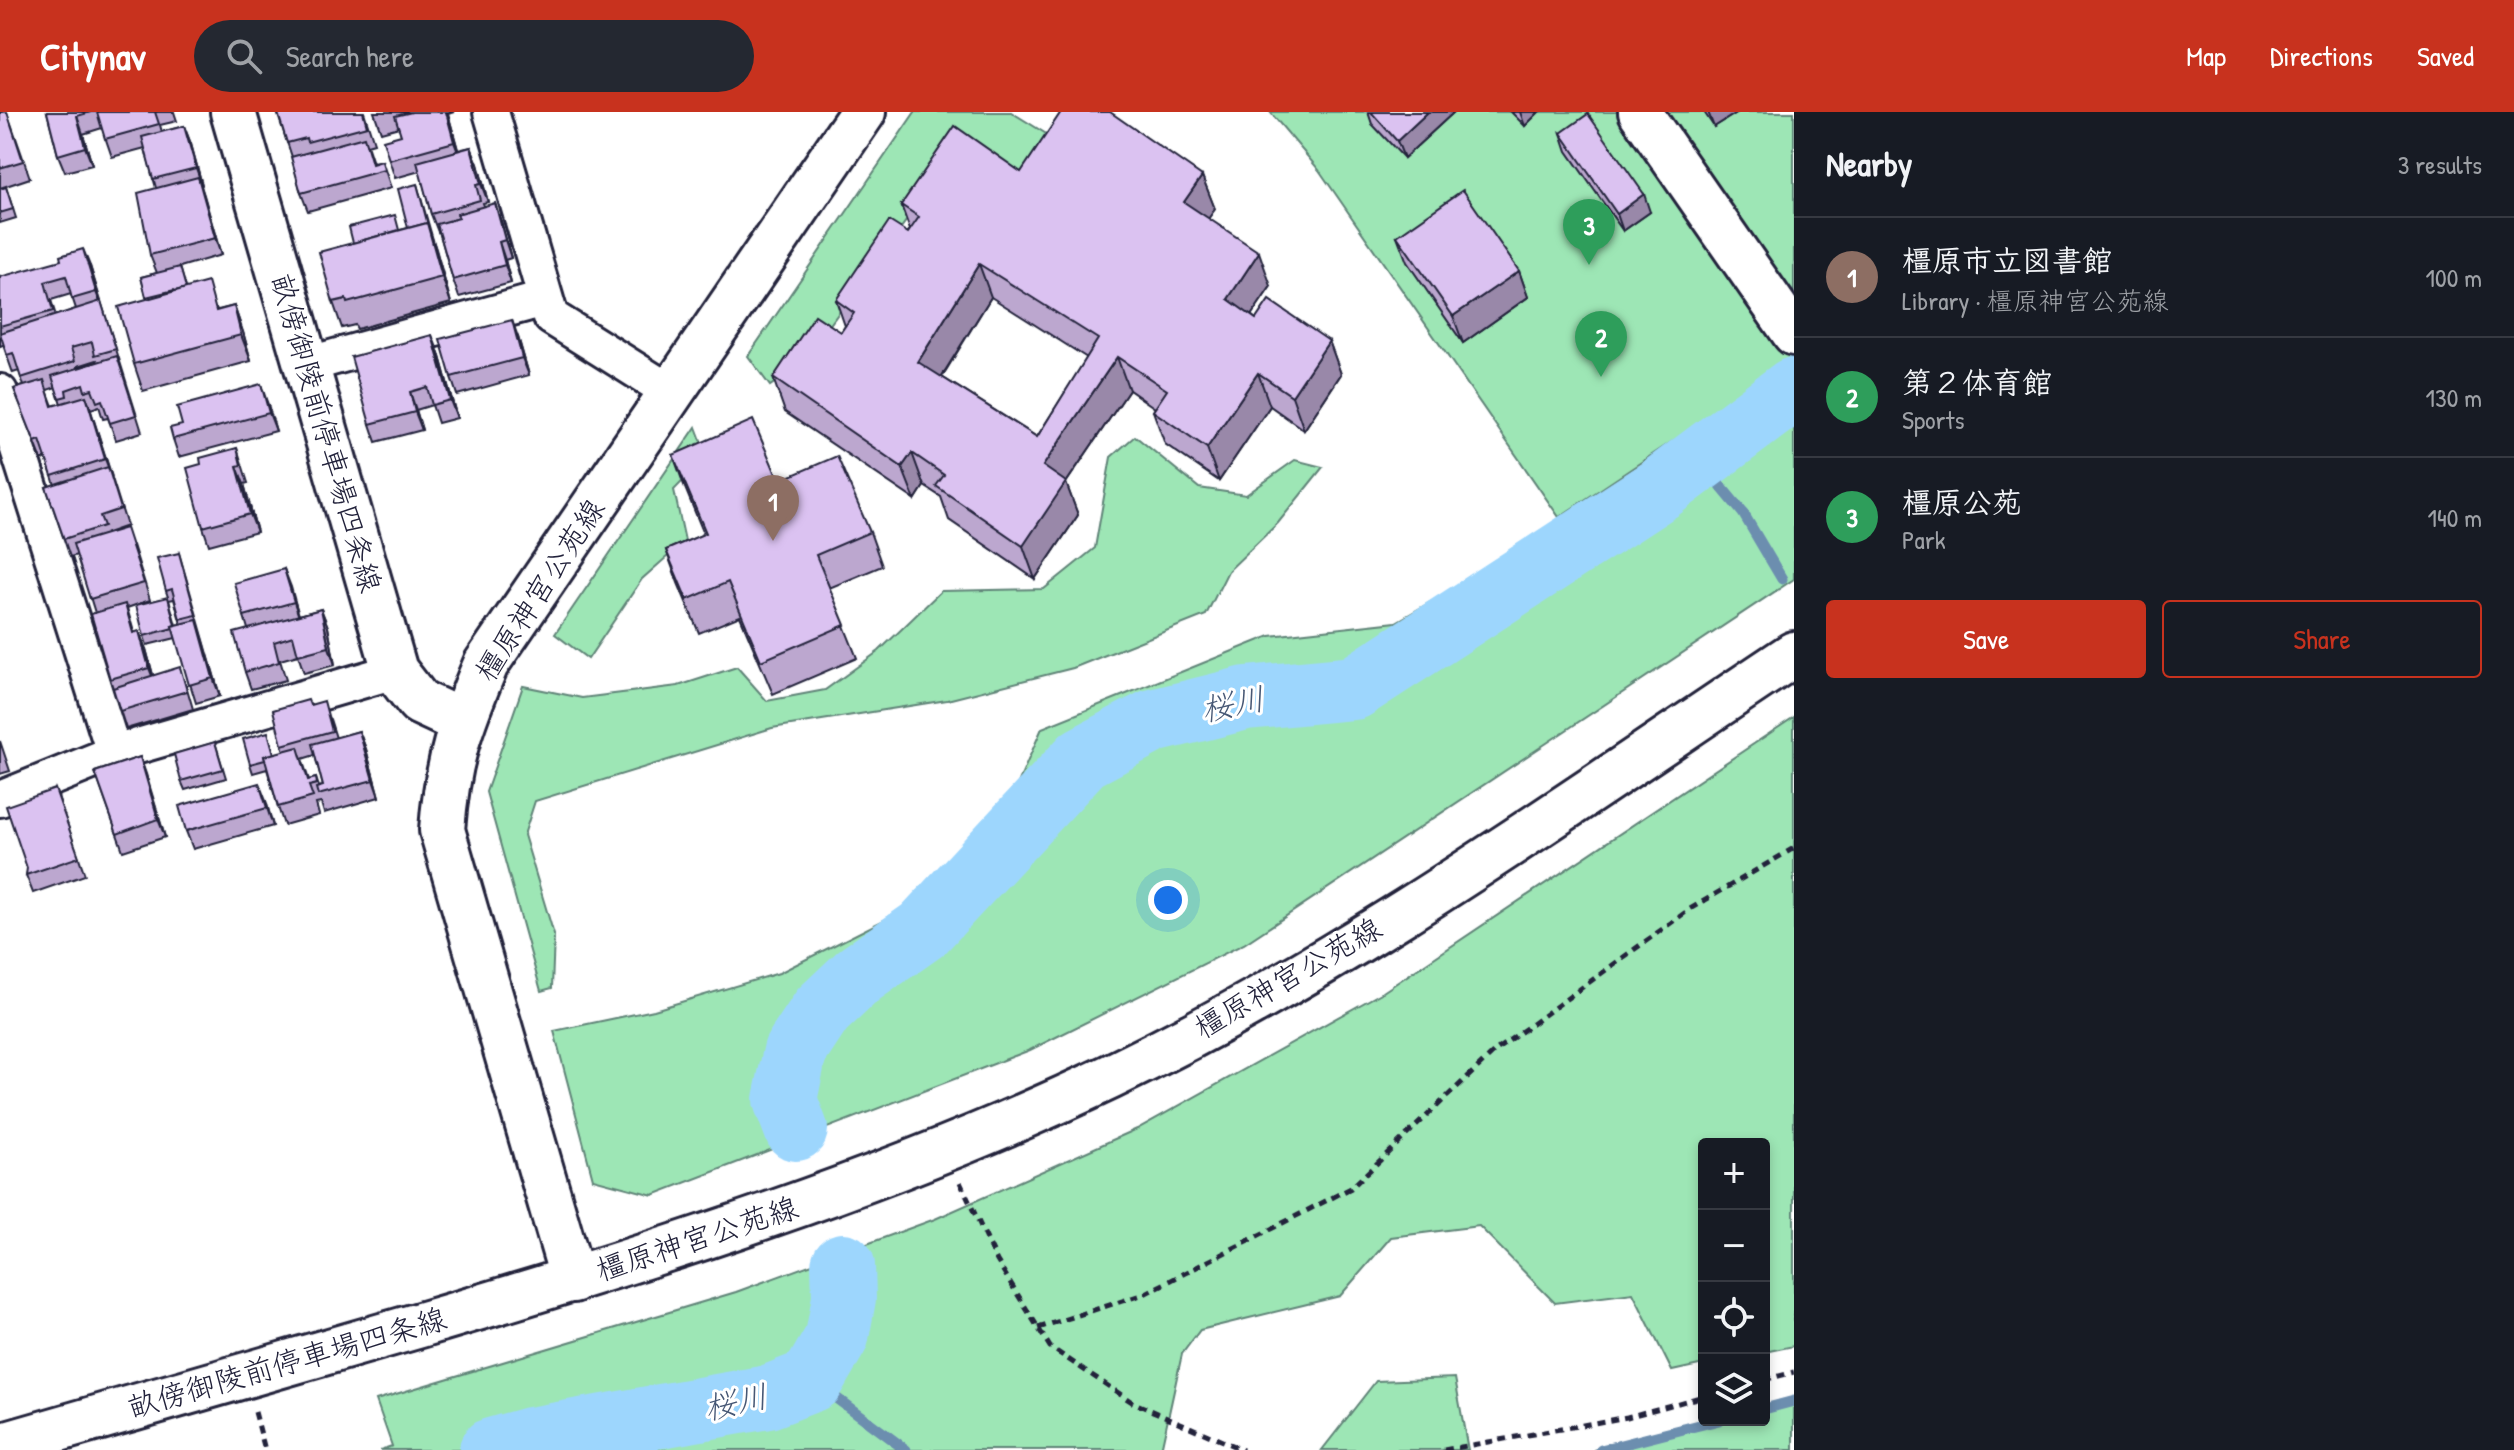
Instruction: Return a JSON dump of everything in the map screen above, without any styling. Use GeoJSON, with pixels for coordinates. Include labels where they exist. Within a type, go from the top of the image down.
{"type":"FeatureCollection","features":[{"type":"Feature","properties":{"kind":"main road","name":"畝傍御陵前停車場四条線"},"geometry":{"type":"LineString","coordinates":[[233,112],[395,671],[419,702],[462,722]]}},
{"type":"Feature","properties":{"kind":"main road","name":"橿原神宮公苑線"},"geometry":{"type":"LineString","coordinates":[[863,112],[486,664],[462,722],[446,775],[442,830],[573,1280],[851,1187],[1110,1077],[1369,933],[1547,821],[1794,654]]}},
{"type":"Feature","properties":{"kind":"main road","name":"畝傍御陵前停車場四条線"},"geometry":{"type":"LineString","coordinates":[[0,1446],[573,1280]]}},
{"type":"Feature","properties":{"kind":"street"},"geometry":{"type":"LineString","coordinates":[[491,112],[551,317],[672,393]]}},
{"type":"Feature","properties":{"kind":"street"},"geometry":{"type":"LineString","coordinates":[[1640,112],[1794,334]]}},
{"type":"Feature","properties":{"kind":"street"},"geometry":{"type":"LineString","coordinates":[[306,365],[544,299]]}},
{"type":"Feature","properties":{"kind":"street"},"geometry":{"type":"LineString","coordinates":[[0,392],[5,429],[114,753]]}},
{"type":"Feature","properties":{"kind":"street"},"geometry":{"type":"LineString","coordinates":[[0,799],[114,753],[395,671]]}},
{"type":"Feature","properties":{"kind":"path"},"geometry":{"type":"LineString","coordinates":[[1038,1328],[1144,1294],[1351,1188],[1496,1050],[1690,909],[1794,848]]}},
{"type":"Feature","properties":{"kind":"path"},"geometry":{"type":"LineString","coordinates":[[943,1148],[997,1261],[1050,1347],[1132,1402],[1243,1450]]}},
{"type":"Feature","properties":{"kind":"path"},"geometry":{"type":"LineString","coordinates":[[1770,1378],[1794,1372]]}},
{"type":"Feature","properties":{"kind":"path"},"geometry":{"type":"LineString","coordinates":[[1444,1450],[1627,1417],[1698,1398]]}},
{"type":"Feature","properties":{"kind":"green space"},"geometry":{"type":"Polygon","coordinates":[[[915,112],[1011,112],[1056,140],[1025,183],[959,149],[801,364],[770,386],[748,356],[915,112]]]}},
{"type":"Feature","properties":{"kind":"green space"},"geometry":{"type":"Polygon","coordinates":[[[1270,112],[1794,112],[1794,360],[1559,517],[1319,170],[1270,112]]]}},
{"type":"Feature","properties":{"kind":"green space"},"geometry":{"type":"Polygon","coordinates":[[[1783,384],[1794,402],[1794,579],[1244,944],[1030,1050],[653,1195],[593,1179],[554,1031],[654,1010],[779,973],[900,912],[1006,811],[1042,728],[1270,636],[1396,622],[1567,522],[1783,384]]]}},
{"type":"Feature","properties":{"kind":"green space"},"geometry":{"type":"Polygon","coordinates":[[[696,427],[707,456],[674,490],[685,541],[642,579],[588,659],[555,634],[696,427]]]}},
{"type":"Feature","properties":{"kind":"green space"},"geometry":{"type":"Polygon","coordinates":[[[1135,436],[1199,488],[1246,495],[1295,460],[1323,467],[1278,523],[1228,571],[1206,615],[1073,668],[947,700],[772,728],[535,801],[524,835],[554,935],[552,988],[541,991],[486,792],[523,686],[582,698],[678,686],[737,667],[767,701],[825,690],[879,651],[941,591],[1044,589],[1095,548],[1111,457],[1135,436]]]}},
{"type":"Feature","properties":{"kind":"green space"},"geometry":{"type":"Polygon","coordinates":[[[1794,717],[1794,1346],[1770,1351],[1770,1138],[1698,1138],[1698,1365],[1672,1371],[1633,1293],[1555,1303],[1479,1226],[1391,1237],[1340,1296],[1200,1330],[1182,1354],[1161,1450],[380,1450],[392,1446],[376,1400],[736,1292],[935,1219],[1137,1129],[1383,992],[1794,717]]]}},
{"type":"Feature","properties":{"kind":"green space"},"geometry":{"type":"Polygon","coordinates":[[[1455,1378],[1468,1450],[1322,1450],[1376,1381],[1455,1378]]]}},
{"type":"Feature","properties":{"kind":"green space"},"geometry":{"type":"Polygon","coordinates":[[[1794,1405],[1794,1450],[1594,1450],[1633,1444],[1698,1423],[1698,1426],[1770,1426],[1770,1410],[1794,1405]]]}},
{"type":"Feature","properties":{"kind":"building"},"geometry":{"type":"Polygon","coordinates":[[[0,112],[7,112],[23,161],[0,168],[0,112]]]}},
{"type":"Feature","properties":{"kind":"building"},"geometry":{"type":"Polygon","coordinates":[[[47,112],[91,112],[77,116],[85,147],[58,155],[47,112]]]}},
{"type":"Feature","properties":{"kind":"building"},"geometry":{"type":"Polygon","coordinates":[[[97,112],[155,112],[159,124],[105,139],[97,112]]]}},
{"type":"Feature","properties":{"kind":"building"},"geometry":{"type":"Polygon","coordinates":[[[363,112],[367,126],[307,142],[306,138],[287,143],[278,113],[363,112]]]}},
{"type":"Feature","properties":{"kind":"building"},"geometry":{"type":"Polygon","coordinates":[[[412,112],[446,112],[454,142],[389,160],[383,140],[401,135],[395,116],[412,112]]]}},
{"type":"Feature","properties":{"kind":"building"},"geometry":{"type":"Polygon","coordinates":[[[1061,112],[1110,112],[1202,176],[1184,202],[1259,252],[1228,299],[1256,319],[1269,300],[1329,341],[1292,396],[1258,373],[1207,448],[1153,411],[1167,390],[1117,357],[1043,466],[1066,482],[1023,546],[936,486],[944,475],[912,453],[902,467],[773,378],[815,315],[841,332],[854,313],[836,300],[889,221],[908,233],[919,217],[901,205],[955,126],[1021,172],[1061,112]],[[979,264],[918,362],[1037,437],[1098,339],[979,264]]]}},
{"type":"Feature","properties":{"kind":"building"},"geometry":{"type":"Polygon","coordinates":[[[1371,112],[1428,112],[1397,141],[1371,112]]]}},
{"type":"Feature","properties":{"kind":"building"},"geometry":{"type":"Polygon","coordinates":[[[1588,114],[1644,194],[1617,214],[1561,133],[1588,114]]]}},
{"type":"Feature","properties":{"kind":"building"},"geometry":{"type":"Polygon","coordinates":[[[184,126],[196,168],[153,179],[142,137],[184,126]]]}},
{"type":"Feature","properties":{"kind":"building"},"geometry":{"type":"Polygon","coordinates":[[[364,137],[372,164],[382,161],[384,170],[301,193],[291,157],[364,137]]]}},
{"type":"Feature","properties":{"kind":"building"},"geometry":{"type":"Polygon","coordinates":[[[471,147],[481,184],[476,185],[480,200],[431,214],[417,162],[471,147]]]}},
{"type":"Feature","properties":{"kind":"building"},"geometry":{"type":"Polygon","coordinates":[[[198,177],[215,238],[150,255],[138,193],[198,177]]]}},
{"type":"Feature","properties":{"kind":"building"},"geometry":{"type":"Polygon","coordinates":[[[417,184],[429,229],[427,223],[408,228],[398,189],[417,184]]]}},
{"type":"Feature","properties":{"kind":"building"},"geometry":{"type":"Polygon","coordinates":[[[6,187],[13,209],[0,213],[0,189],[6,187]]]}},
{"type":"Feature","properties":{"kind":"building"},"geometry":{"type":"Polygon","coordinates":[[[1463,190],[1519,271],[1453,316],[1397,236],[1463,190]]]}},
{"type":"Feature","properties":{"kind":"building"},"geometry":{"type":"Polygon","coordinates":[[[495,203],[505,240],[499,242],[505,265],[453,280],[437,224],[459,218],[457,214],[495,203]]]}},
{"type":"Feature","properties":{"kind":"building"},"geometry":{"type":"Polygon","coordinates":[[[395,215],[399,230],[353,243],[349,227],[395,215]]]}},
{"type":"Feature","properties":{"kind":"building"},"geometry":{"type":"Polygon","coordinates":[[[427,223],[442,277],[347,303],[346,299],[333,302],[319,252],[427,223]]]}},
{"type":"Feature","properties":{"kind":"building"},"geometry":{"type":"Polygon","coordinates":[[[83,249],[96,292],[72,299],[66,276],[45,282],[53,311],[0,326],[0,277],[61,260],[60,256],[83,249]]]}},
{"type":"Feature","properties":{"kind":"building"},"geometry":{"type":"Polygon","coordinates":[[[180,267],[186,288],[146,297],[141,277],[180,267]]]}},
{"type":"Feature","properties":{"kind":"building"},"geometry":{"type":"Polygon","coordinates":[[[208,282],[216,311],[234,306],[241,335],[134,364],[118,307],[208,282]]]}},
{"type":"Feature","properties":{"kind":"building"},"geometry":{"type":"Polygon","coordinates":[[[101,301],[116,349],[95,355],[92,342],[71,348],[75,361],[21,378],[13,353],[7,355],[0,333],[101,301]]]}},
{"type":"Feature","properties":{"kind":"building"},"geometry":{"type":"Polygon","coordinates":[[[512,320],[522,358],[451,377],[440,339],[512,320]]]}},
{"type":"Feature","properties":{"kind":"building"},"geometry":{"type":"Polygon","coordinates":[[[432,335],[450,400],[432,405],[427,387],[410,392],[415,412],[370,424],[351,357],[432,335]]]}},
{"type":"Feature","properties":{"kind":"building"},"geometry":{"type":"Polygon","coordinates":[[[117,356],[136,415],[110,423],[102,400],[97,402],[92,389],[85,391],[83,384],[66,390],[67,396],[59,398],[52,376],[117,356]]]}},
{"type":"Feature","properties":{"kind":"building"},"geometry":{"type":"Polygon","coordinates":[[[44,380],[52,406],[86,396],[105,459],[52,476],[40,440],[35,442],[14,389],[44,380]]]}},
{"type":"Feature","properties":{"kind":"building"},"geometry":{"type":"Polygon","coordinates":[[[261,384],[269,413],[173,439],[170,428],[182,425],[177,407],[261,384]]]}},
{"type":"Feature","properties":{"kind":"building"},"geometry":{"type":"Polygon","coordinates":[[[753,420],[779,481],[837,456],[870,532],[816,555],[845,625],[761,661],[728,582],[687,600],[666,550],[706,533],[673,455],[753,420]]]}},
{"type":"Feature","properties":{"kind":"building"},"geometry":{"type":"Polygon","coordinates":[[[237,448],[241,465],[237,466],[250,514],[203,527],[187,468],[201,464],[200,458],[237,448]]]}},
{"type":"Feature","properties":{"kind":"building"},"geometry":{"type":"Polygon","coordinates":[[[108,467],[121,509],[100,516],[104,526],[64,539],[46,487],[108,467]]]}},
{"type":"Feature","properties":{"kind":"building"},"geometry":{"type":"Polygon","coordinates":[[[126,528],[144,583],[90,599],[73,544],[126,528]]]}},
{"type":"Feature","properties":{"kind":"building"},"geometry":{"type":"Polygon","coordinates":[[[179,553],[196,615],[180,619],[172,589],[166,591],[157,558],[179,553]]]}},
{"type":"Feature","properties":{"kind":"building"},"geometry":{"type":"Polygon","coordinates":[[[284,569],[294,602],[244,616],[234,583],[284,569]]]}},
{"type":"Feature","properties":{"kind":"building"},"geometry":{"type":"Polygon","coordinates":[[[168,597],[175,625],[144,636],[136,605],[168,597]]]}},
{"type":"Feature","properties":{"kind":"building"},"geometry":{"type":"Polygon","coordinates":[[[125,604],[133,633],[139,631],[149,668],[110,679],[91,614],[125,604]]]}},
{"type":"Feature","properties":{"kind":"building"},"geometry":{"type":"Polygon","coordinates":[[[321,609],[329,647],[298,655],[293,636],[274,642],[279,662],[245,672],[234,633],[321,609]]]}},
{"type":"Feature","properties":{"kind":"building"},"geometry":{"type":"Polygon","coordinates":[[[197,620],[213,678],[189,685],[172,626],[197,620]]]}},
{"type":"Feature","properties":{"kind":"building"},"geometry":{"type":"Polygon","coordinates":[[[180,667],[187,691],[120,711],[113,688],[180,667]]]}},
{"type":"Feature","properties":{"kind":"building"},"geometry":{"type":"Polygon","coordinates":[[[308,700],[310,705],[324,701],[332,731],[282,745],[273,710],[308,700]]]}},
{"type":"Feature","properties":{"kind":"building"},"geometry":{"type":"Polygon","coordinates":[[[359,731],[373,780],[318,795],[316,788],[323,786],[312,744],[359,731]]]}},
{"type":"Feature","properties":{"kind":"building"},"geometry":{"type":"Polygon","coordinates":[[[268,732],[274,754],[250,764],[243,739],[268,732]]]}},
{"type":"Feature","properties":{"kind":"building"},"geometry":{"type":"Polygon","coordinates":[[[215,742],[223,769],[181,781],[174,754],[215,742]]]}},
{"type":"Feature","properties":{"kind":"building"},"geometry":{"type":"Polygon","coordinates":[[[298,747],[308,780],[316,778],[317,784],[309,786],[313,797],[278,807],[264,756],[298,747]]]}},
{"type":"Feature","properties":{"kind":"building"},"geometry":{"type":"Polygon","coordinates":[[[140,757],[158,819],[117,834],[95,772],[140,757]]]}},
{"type":"Feature","properties":{"kind":"building"},"geometry":{"type":"Polygon","coordinates":[[[259,783],[267,808],[186,831],[179,806],[259,783]]]}},
{"type":"Feature","properties":{"kind":"building"},"geometry":{"type":"Polygon","coordinates":[[[55,789],[79,857],[26,875],[27,868],[6,806],[55,789]]]}},
{"type":"Feature","properties":{"kind":"waterway","name":"桜川"},"geometry":{"type":"LineString","coordinates":[[796,1129],[785,1100],[795,1051],[822,1010],[859,975],[923,930],[1083,758],[1153,721],[1246,698],[1354,688],[1660,489],[1794,389]]}},
{"type":"Feature","properties":{"kind":"waterway"},"geometry":{"type":"LineString","coordinates":[[1699,460],[1743,513],[1782,579]]}},
{"type":"Feature","properties":{"kind":"waterway","name":"桜川"},"geometry":{"type":"LineString","coordinates":[[491,1450],[530,1439],[768,1397],[812,1380],[837,1337],[844,1298],[843,1265]]}},
{"type":"Feature","properties":{"kind":"waterway"},"geometry":{"type":"LineString","coordinates":[[812,1380],[906,1450]]}},
{"type":"Feature","properties":{"kind":"waterway"},"geometry":{"type":"LineString","coordinates":[[1770,1407],[1794,1401]]}},
{"type":"Feature","properties":{"kind":"waterway"},"geometry":{"type":"LineString","coordinates":[[1601,1450],[1698,1425]]}},
{"type":"Feature","properties":{"kind":"place","name":"橿原公苑"},"geometry":{"type":"Point","coordinates":[1589,265]}},
{"type":"Feature","properties":{"kind":"place","name":"第２体育館"},"geometry":{"type":"Point","coordinates":[1601,377]}},
{"type":"Feature","properties":{"kind":"place","name":"橿原市立図書館"},"geometry":{"type":"Point","coordinates":[773,541]}}]}
